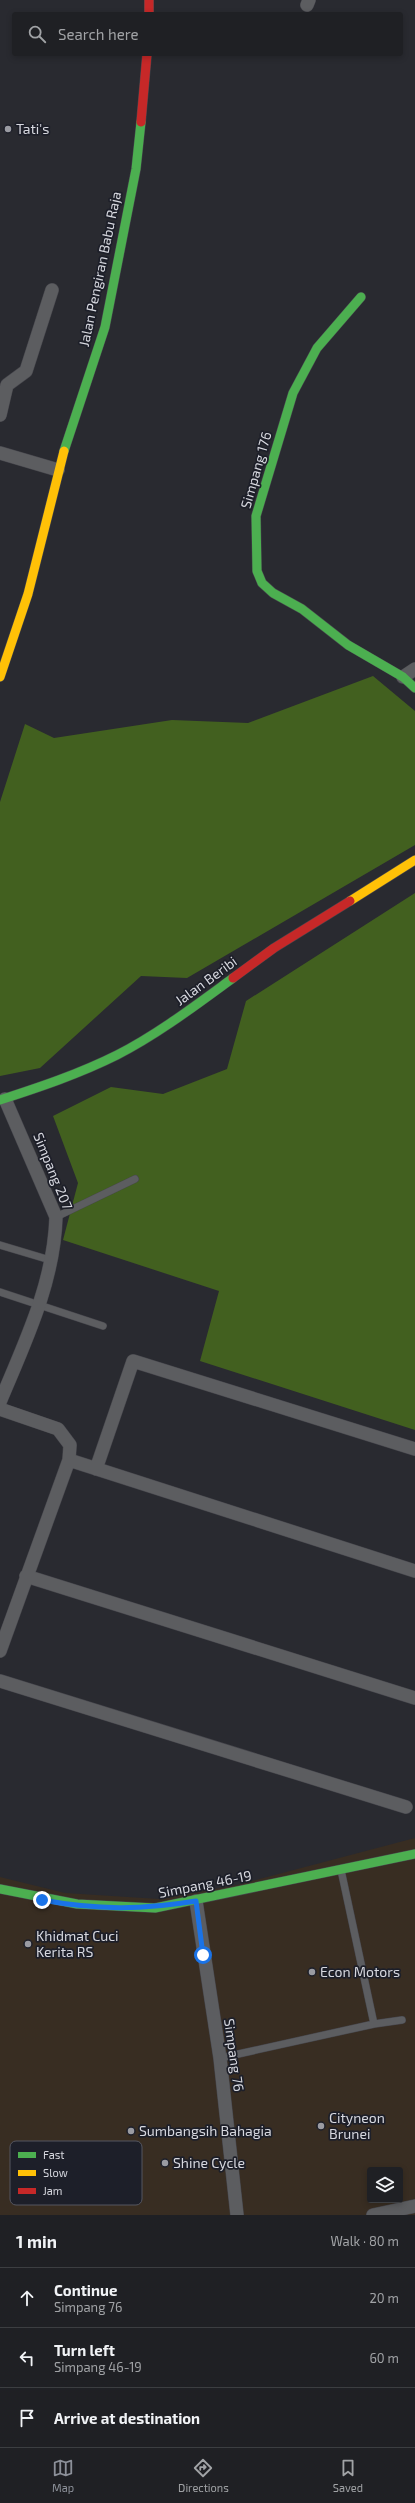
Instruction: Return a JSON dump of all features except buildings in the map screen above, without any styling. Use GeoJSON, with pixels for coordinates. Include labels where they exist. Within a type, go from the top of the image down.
{"type":"FeatureCollection","features":[{"type":"Feature","properties":{"kind":"main road"},"geometry":{"type":"LineString","coordinates":[[149,0],[149,12]]}},
{"type":"Feature","properties":{"kind":"main road","name":"Jalan Pengiran Babu Raja"},"geometry":{"type":"LineString","coordinates":[[0,677],[28,594],[58,470],[105,327],[136,169],[147,56]]}},
{"type":"Feature","properties":{"kind":"main road","name":"Simpang 176"},"geometry":{"type":"LineString","coordinates":[[361,297],[317,348],[294,394],[256,516],[257,571],[262,583],[273,592],[302,609],[348,646],[403,677],[415,688]]}},
{"type":"Feature","properties":{"kind":"main road","name":"Jalan Pengiran Babu Raja"},"geometry":{"type":"LineString","coordinates":[[26,560],[54,485]]}},
{"type":"Feature","properties":{"kind":"main road","name":"Jalan Beribi"},"geometry":{"type":"LineString","coordinates":[[3,1099],[58,1081],[117,1055],[174,1021],[274,948],[415,860]]}},
{"type":"Feature","properties":{"kind":"main road","name":"Simpang 46-19"},"geometry":{"type":"LineString","coordinates":[[0,1889],[77,1906],[105,1908],[155,1908],[196,1901],[415,1854]]}},
{"type":"Feature","properties":{"kind":"street"},"geometry":{"type":"LineString","coordinates":[[0,415],[3,385],[26,371],[52,290]]}},
{"type":"Feature","properties":{"kind":"street"},"geometry":{"type":"LineString","coordinates":[[0,453],[58,470]]}},
{"type":"Feature","properties":{"kind":"street"},"geometry":{"type":"LineString","coordinates":[[403,677],[415,670]]}},
{"type":"Feature","properties":{"kind":"street","name":"Simpang 207"},"geometry":{"type":"LineString","coordinates":[[0,1402],[40,1305],[55,1238],[56,1217],[3,1099]]}},
{"type":"Feature","properties":{"kind":"street"},"geometry":{"type":"LineString","coordinates":[[96,1469],[133,1360],[415,1449]]}},
{"type":"Feature","properties":{"kind":"street"},"geometry":{"type":"LineString","coordinates":[[0,1409],[58,1429],[70,1445],[69,1460],[0,1651]]}},
{"type":"Feature","properties":{"kind":"street"},"geometry":{"type":"LineString","coordinates":[[69,1460],[415,1571]]}},
{"type":"Feature","properties":{"kind":"street"},"geometry":{"type":"LineString","coordinates":[[26,1576],[415,1698]]}},
{"type":"Feature","properties":{"kind":"street"},"geometry":{"type":"LineString","coordinates":[[0,1681],[406,1807]]}},
{"type":"Feature","properties":{"kind":"street","name":"Simpang 76"},"geometry":{"type":"LineString","coordinates":[[196,1901],[220,2058],[238,2215]]}},
{"type":"Feature","properties":{"kind":"street"},"geometry":{"type":"LineString","coordinates":[[373,2215],[415,2206]]}},
{"type":"Feature","properties":{"kind":"lane"},"geometry":{"type":"LineString","coordinates":[[56,1217],[135,1179]]}},
{"type":"Feature","properties":{"kind":"lane"},"geometry":{"type":"LineString","coordinates":[[0,1245],[50,1260]]}},
{"type":"Feature","properties":{"kind":"lane"},"geometry":{"type":"LineString","coordinates":[[0,1292],[103,1326]]}},
{"type":"Feature","properties":{"kind":"lane"},"geometry":{"type":"LineString","coordinates":[[341,1870],[374,2024]]}},
{"type":"Feature","properties":{"kind":"lane"},"geometry":{"type":"LineString","coordinates":[[220,2058],[374,2024],[402,2020]]}},
{"type":"Feature","properties":{"kind":"shaded area"},"geometry":{"type":"Polygon","coordinates":[[[415,1838],[415,2215],[0,2215],[0,1877],[65,1893],[159,1899],[237,1885],[415,1838]]]}},
{"type":"Feature","properties":{"kind":"green space"},"geometry":{"type":"Polygon","coordinates":[[[373,676],[415,711],[415,845],[187,978],[141,976],[40,1068],[0,1076],[0,802],[25,724],[54,738],[172,720],[248,723],[373,676]]]}},
{"type":"Feature","properties":{"kind":"green space"},"geometry":{"type":"Polygon","coordinates":[[[415,893],[415,1430],[200,1361],[219,1291],[63,1240],[78,1183],[53,1116],[111,1087],[163,1094],[227,1069],[246,1001],[415,893]]]}},
{"type":"Feature","properties":{"kind":"traffic: fast"},"geometry":{"type":"LineString","coordinates":[[64,451],[105,327],[136,169],[141,122]]}},
{"type":"Feature","properties":{"kind":"traffic: fast"},"geometry":{"type":"LineString","coordinates":[[361,297],[317,348],[293,393],[256,516],[257,571],[262,583],[273,593],[302,609],[348,645],[403,677],[415,688]]}},
{"type":"Feature","properties":{"kind":"traffic: fast"},"geometry":{"type":"LineString","coordinates":[[0,1100],[74,1074],[117,1055],[162,1029],[233,978]]}},
{"type":"Feature","properties":{"kind":"traffic: fast"},"geometry":{"type":"LineString","coordinates":[[0,1889],[77,1904],[155,1908],[415,1854]]}},
{"type":"Feature","properties":{"kind":"traffic: slow"},"geometry":{"type":"LineString","coordinates":[[0,677],[28,594],[64,451]]}},
{"type":"Feature","properties":{"kind":"traffic: slow"},"geometry":{"type":"LineString","coordinates":[[350,901],[415,860]]}},
{"type":"Feature","properties":{"kind":"traffic: jam"},"geometry":{"type":"LineString","coordinates":[[149,0],[149,12]]}},
{"type":"Feature","properties":{"kind":"traffic: jam"},"geometry":{"type":"LineString","coordinates":[[141,122],[147,56]]}},
{"type":"Feature","properties":{"kind":"traffic: jam"},"geometry":{"type":"LineString","coordinates":[[233,978],[274,948],[350,901]]}},
{"type":"Feature","properties":{"kind":"place","name":"Tati's"},"geometry":{"type":"Point","coordinates":[8,129]}},
{"type":"Feature","properties":{"kind":"place","name":"Khidmat Cuci Kerita RS"},"geometry":{"type":"Point","coordinates":[28,1944]}},
{"type":"Feature","properties":{"kind":"place","name":"Econ Motors"},"geometry":{"type":"Point","coordinates":[312,1972]}},
{"type":"Feature","properties":{"kind":"place","name":"Cityneon Brunei"},"geometry":{"type":"Point","coordinates":[321,2126]}},
{"type":"Feature","properties":{"kind":"place","name":"Sumbangsih Bahagia"},"geometry":{"type":"Point","coordinates":[131,2131]}},
{"type":"Feature","properties":{"kind":"place","name":"Shine Cycle"},"geometry":{"type":"Point","coordinates":[165,2163]}},
{"type":"Feature","properties":{"kind":"route"},"geometry":{"type":"LineString","coordinates":[[42,1900],[77,1906],[127,1909],[155,1908],[196,1901],[203,1955]]}}]}
